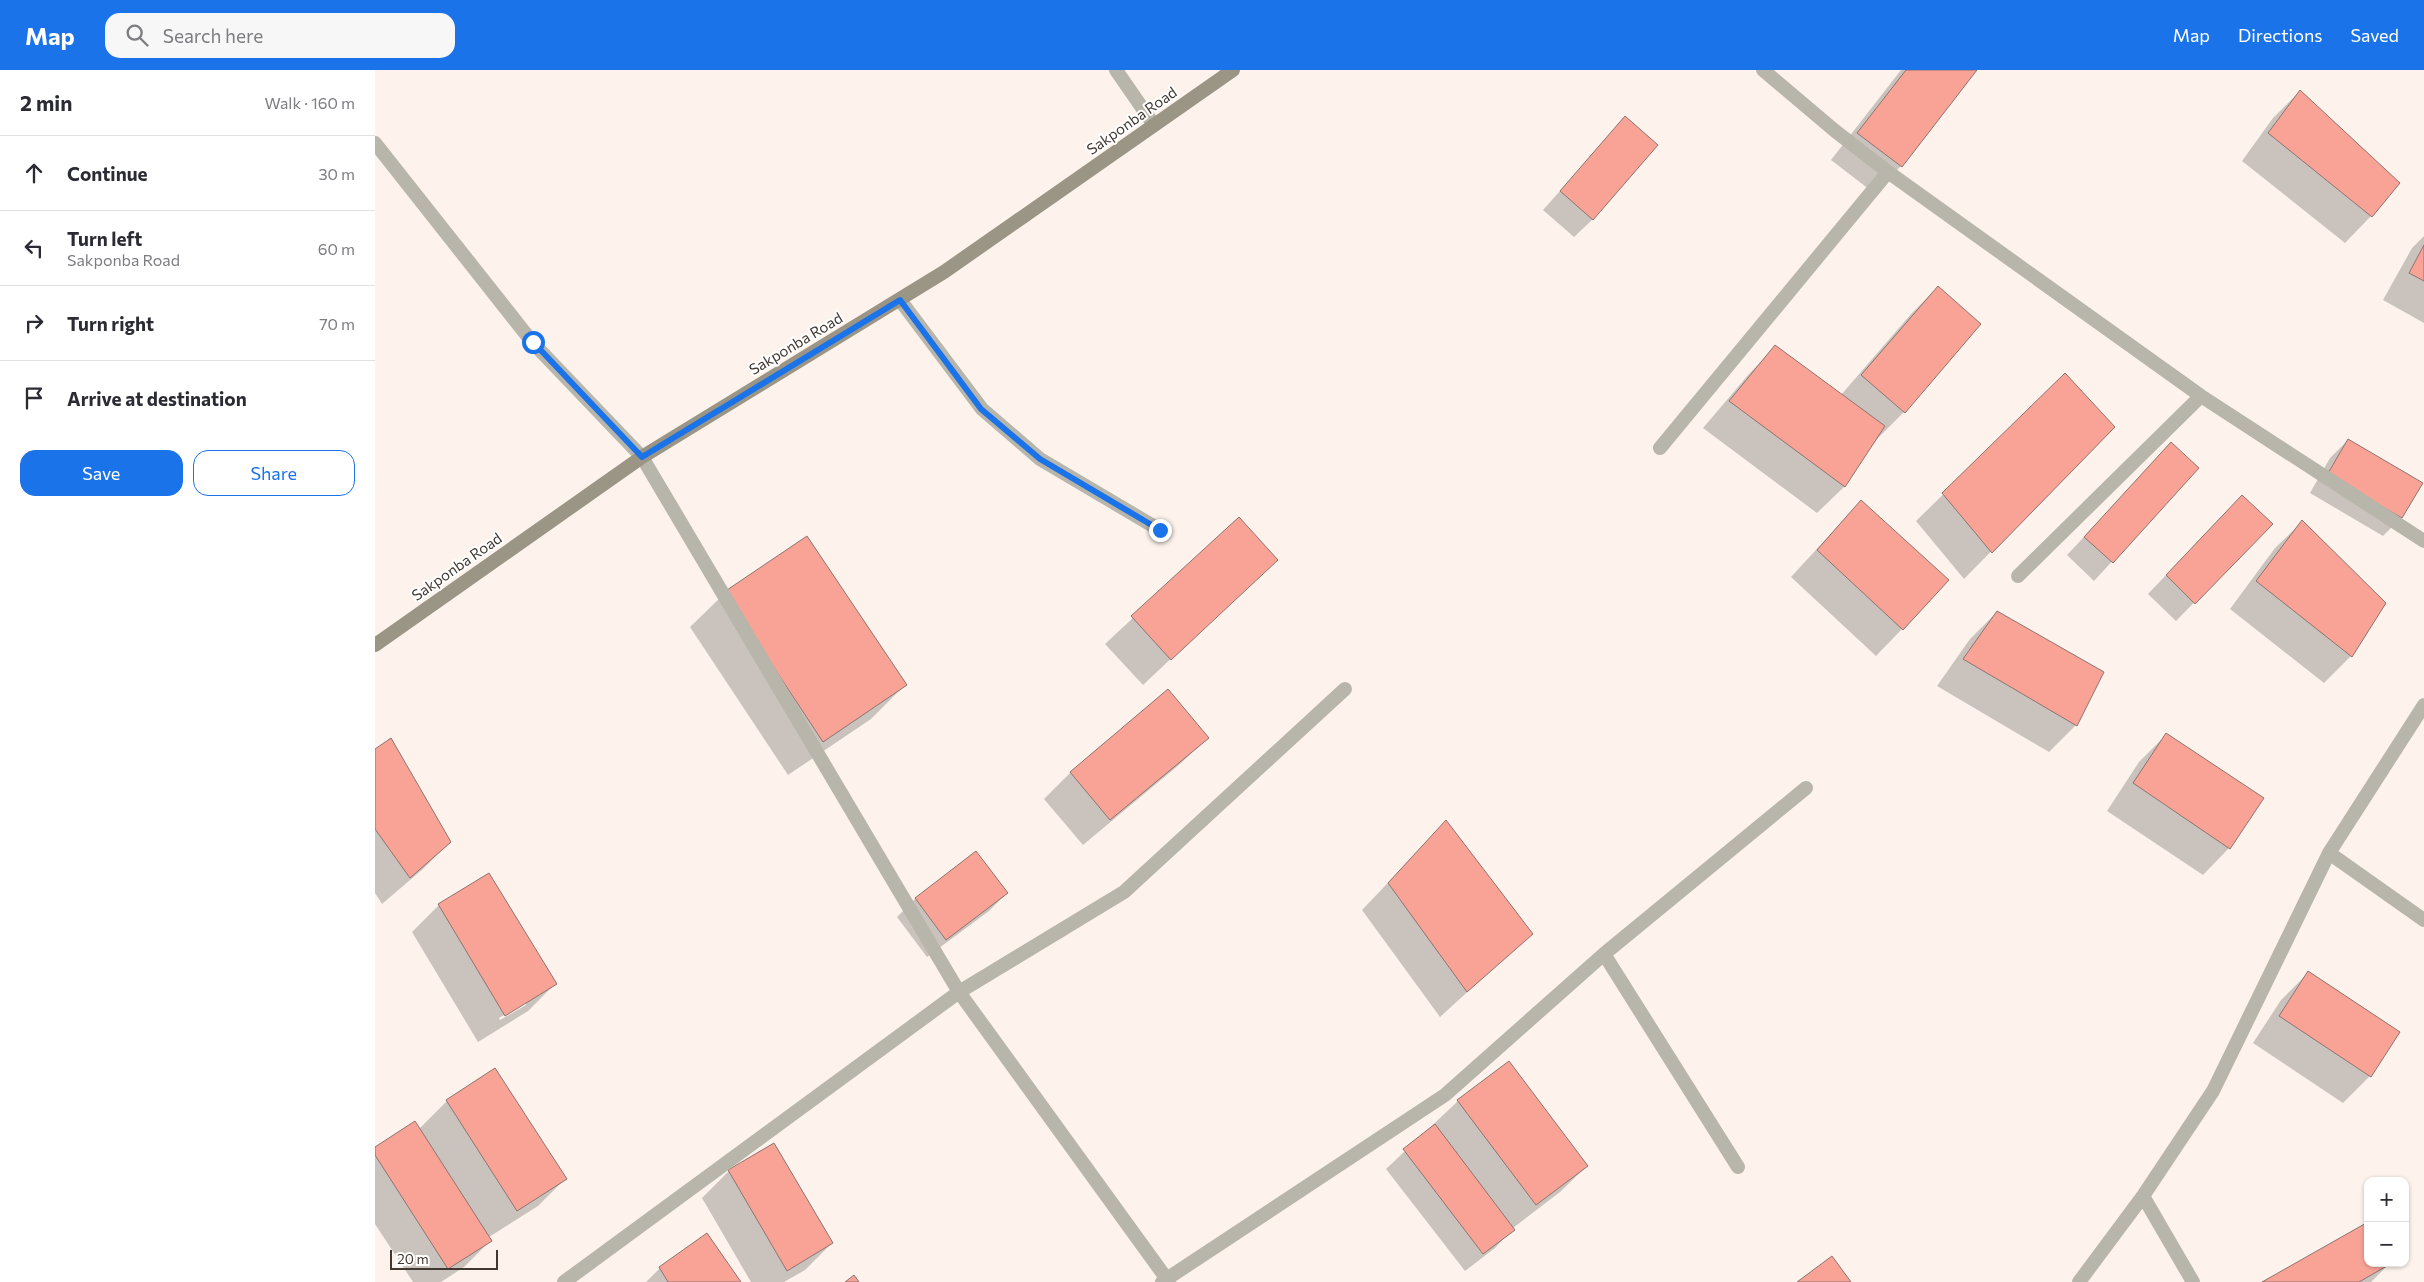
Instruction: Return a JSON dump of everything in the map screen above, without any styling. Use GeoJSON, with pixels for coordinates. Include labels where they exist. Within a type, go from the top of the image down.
{"type":"FeatureCollection","features":[{"type":"Feature","properties":{"kind":"main road","name":"Sakponba Road"},"geometry":{"type":"LineString","coordinates":[[375,645],[642,457],[944,272],[1233,70]]}},
{"type":"Feature","properties":{"kind":"street"},"geometry":{"type":"LineString","coordinates":[[1116,70],[1154,125]]}},
{"type":"Feature","properties":{"kind":"street"},"geometry":{"type":"LineString","coordinates":[[1763,70],[1834,130],[1888,172],[2201,396],[2424,541]]}},
{"type":"Feature","properties":{"kind":"street"},"geometry":{"type":"LineString","coordinates":[[375,143],[533,342],[642,457],[959,992],[1166,1281],[1445,1095],[1605,954],[1806,788]]}},
{"type":"Feature","properties":{"kind":"street"},"geometry":{"type":"LineString","coordinates":[[1660,448],[1888,172]]}},
{"type":"Feature","properties":{"kind":"street"},"geometry":{"type":"LineString","coordinates":[[900,300],[981,409],[1040,459],[1160,530]]}},
{"type":"Feature","properties":{"kind":"street"},"geometry":{"type":"LineString","coordinates":[[2018,576],[2201,396]]}},
{"type":"Feature","properties":{"kind":"street"},"geometry":{"type":"LineString","coordinates":[[564,1282],[959,992],[1124,892],[1345,689]]}},
{"type":"Feature","properties":{"kind":"street"},"geometry":{"type":"LineString","coordinates":[[2079,1282],[2143,1196],[2213,1091],[2329,853],[2424,705]]}},
{"type":"Feature","properties":{"kind":"street"},"geometry":{"type":"LineString","coordinates":[[2329,853],[2424,920]]}},
{"type":"Feature","properties":{"kind":"street"},"geometry":{"type":"LineString","coordinates":[[1605,954],[1738,1167]]}},
{"type":"Feature","properties":{"kind":"street"},"geometry":{"type":"LineString","coordinates":[[2143,1196],[2193,1282]]}},
{"type":"Feature","properties":{"kind":"building"},"geometry":{"type":"Polygon","coordinates":[[[1906,70],[1977,70],[1902,167],[1857,133],[1906,70]]]}},
{"type":"Feature","properties":{"kind":"building"},"geometry":{"type":"Polygon","coordinates":[[[2300,90],[2400,183],[2372,217],[2268,133],[2300,90]]]}},
{"type":"Feature","properties":{"kind":"building"},"geometry":{"type":"Polygon","coordinates":[[[1625,116],[1658,145],[1593,220],[1560,191],[1625,116]]]}},
{"type":"Feature","properties":{"kind":"building"},"geometry":{"type":"Polygon","coordinates":[[[2424,245],[2424,281],[2409,273],[2424,245]]]}},
{"type":"Feature","properties":{"kind":"building"},"geometry":{"type":"Polygon","coordinates":[[[1938,286],[1981,324],[1905,413],[1861,375],[1938,286]]]}},
{"type":"Feature","properties":{"kind":"building"},"geometry":{"type":"Polygon","coordinates":[[[1775,345],[1885,426],[1845,487],[1729,401],[1775,345]]]}},
{"type":"Feature","properties":{"kind":"building"},"geometry":{"type":"Polygon","coordinates":[[[2065,373],[2115,427],[1992,553],[1942,493],[2065,373]]]}},
{"type":"Feature","properties":{"kind":"building"},"geometry":{"type":"Polygon","coordinates":[[[2348,439],[2423,483],[2402,518],[2327,475],[2348,439]]]}},
{"type":"Feature","properties":{"kind":"building"},"geometry":{"type":"Polygon","coordinates":[[[2171,442],[2199,468],[2113,563],[2084,537],[2171,442]]]}},
{"type":"Feature","properties":{"kind":"building"},"geometry":{"type":"Polygon","coordinates":[[[2242,495],[2273,524],[2195,604],[2166,575],[2242,495]]]}},
{"type":"Feature","properties":{"kind":"building"},"geometry":{"type":"Polygon","coordinates":[[[1861,500],[1949,580],[1903,630],[1817,550],[1861,500]]]}},
{"type":"Feature","properties":{"kind":"building"},"geometry":{"type":"Polygon","coordinates":[[[1239,517],[1278,560],[1171,660],[1131,616],[1239,517]]]}},
{"type":"Feature","properties":{"kind":"building"},"geometry":{"type":"Polygon","coordinates":[[[2302,520],[2386,603],[2352,657],[2256,581],[2302,520]]]}},
{"type":"Feature","properties":{"kind":"building"},"geometry":{"type":"Polygon","coordinates":[[[807,536],[907,685],[823,742],[724,592],[807,536]]]}},
{"type":"Feature","properties":{"kind":"building"},"geometry":{"type":"Polygon","coordinates":[[[1997,611],[2104,672],[2077,726],[1963,659],[1997,611]]]}},
{"type":"Feature","properties":{"kind":"building"},"geometry":{"type":"Polygon","coordinates":[[[1168,689],[1209,738],[1110,820],[1070,772],[1168,689]]]}},
{"type":"Feature","properties":{"kind":"building"},"geometry":{"type":"Polygon","coordinates":[[[2166,733],[2264,798],[2230,849],[2133,783],[2166,733]]]}},
{"type":"Feature","properties":{"kind":"building"},"geometry":{"type":"Polygon","coordinates":[[[391,738],[451,842],[410,878],[375,829],[375,749],[391,738]]]}},
{"type":"Feature","properties":{"kind":"building"},"geometry":{"type":"Polygon","coordinates":[[[1446,820],[1533,934],[1467,992],[1388,883],[1446,820]]]}},
{"type":"Feature","properties":{"kind":"building"},"geometry":{"type":"Polygon","coordinates":[[[976,851],[1008,893],[946,940],[915,898],[976,851]]]}},
{"type":"Feature","properties":{"kind":"building"},"geometry":{"type":"Polygon","coordinates":[[[489,873],[557,984],[505,1016],[438,904],[489,873]]]}},
{"type":"Feature","properties":{"kind":"building"},"geometry":{"type":"Polygon","coordinates":[[[2308,971],[2400,1032],[2371,1077],[2279,1016],[2308,971]]]}},
{"type":"Feature","properties":{"kind":"building"},"geometry":{"type":"Polygon","coordinates":[[[1509,1061],[1588,1166],[1536,1205],[1457,1100],[1509,1061]]]}},
{"type":"Feature","properties":{"kind":"building"},"geometry":{"type":"Polygon","coordinates":[[[495,1068],[567,1179],[517,1211],[446,1100],[495,1068]]]}},
{"type":"Feature","properties":{"kind":"building"},"geometry":{"type":"Polygon","coordinates":[[[415,1121],[492,1241],[448,1269],[375,1155],[375,1147],[415,1121]]]}},
{"type":"Feature","properties":{"kind":"building"},"geometry":{"type":"Polygon","coordinates":[[[1435,1124],[1515,1230],[1483,1254],[1403,1149],[1435,1124]]]}},
{"type":"Feature","properties":{"kind":"building"},"geometry":{"type":"Polygon","coordinates":[[[774,1143],[833,1243],[787,1271],[728,1170],[774,1143]]]}},
{"type":"Feature","properties":{"kind":"building"},"geometry":{"type":"Polygon","coordinates":[[[2364,1224],[2364,1267],[2385,1267],[2359,1282],[2262,1282],[2364,1224]]]}},
{"type":"Feature","properties":{"kind":"building"},"geometry":{"type":"Polygon","coordinates":[[[707,1233],[741,1282],[668,1282],[659,1267],[707,1233]]]}},
{"type":"Feature","properties":{"kind":"building"},"geometry":{"type":"Polygon","coordinates":[[[1832,1256],[1851,1282],[1797,1282],[1832,1256]]]}},
{"type":"Feature","properties":{"kind":"building"},"geometry":{"type":"Polygon","coordinates":[[[854,1275],[859,1282],[845,1282],[854,1275]]]}},
{"type":"Feature","properties":{"kind":"route"},"geometry":{"type":"LineString","coordinates":[[533,342],[642,457],[900,300],[981,409],[1040,459],[1160,530]]}}]}
